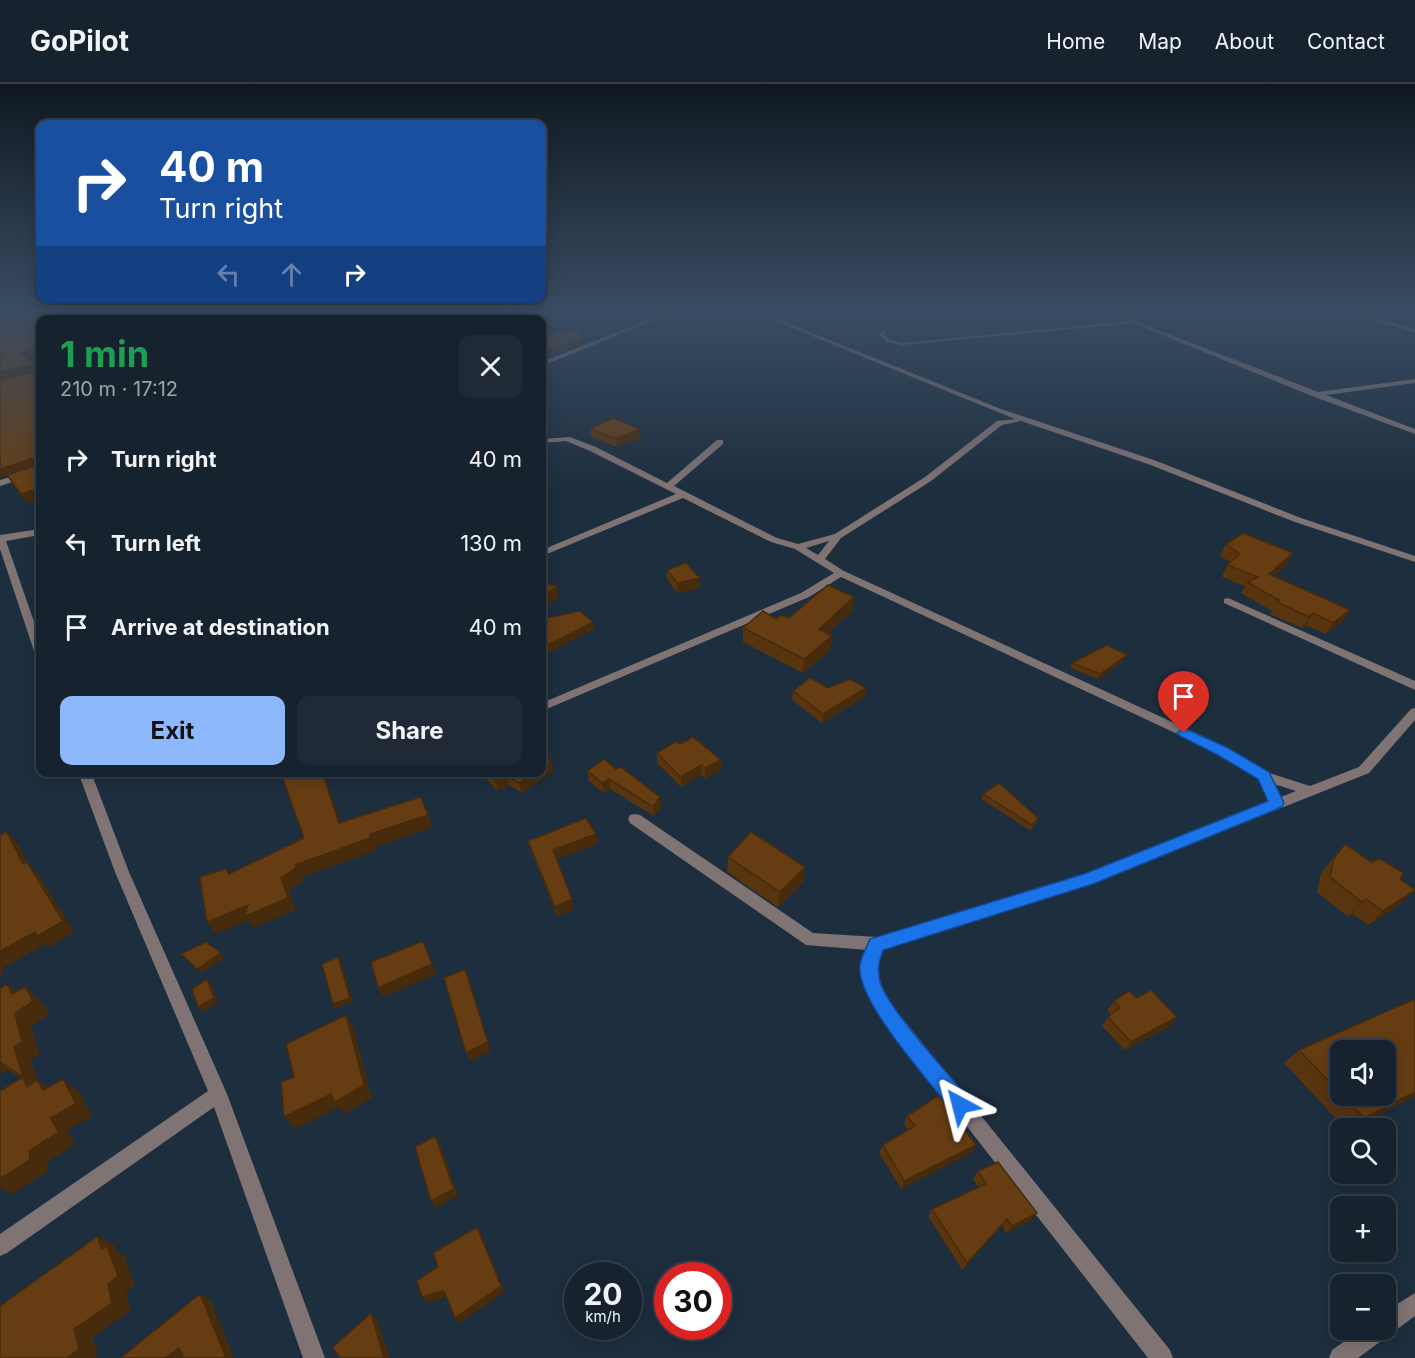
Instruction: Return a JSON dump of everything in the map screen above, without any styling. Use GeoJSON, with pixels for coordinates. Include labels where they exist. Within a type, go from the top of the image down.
{"type":"FeatureCollection","features":[{"type":"Feature","properties":{"kind":"street"},"geometry":{"type":"LineString","coordinates":[[901,371],[998,411],[1151,462],[1298,520],[1415,559]]}},
{"type":"Feature","properties":{"kind":"street"},"geometry":{"type":"LineString","coordinates":[[1258,371],[1415,432]]}},
{"type":"Feature","properties":{"kind":"street"},"geometry":{"type":"LineString","coordinates":[[1314,394],[1415,381]]}},
{"type":"Feature","properties":{"kind":"street"},"geometry":{"type":"LineString","coordinates":[[998,411],[1000,423]]}},
{"type":"Feature","properties":{"kind":"street"},"geometry":{"type":"LineString","coordinates":[[798,548],[838,536],[928,479],[1000,423],[1024,420]]}},
{"type":"Feature","properties":{"kind":"street"},"geometry":{"type":"LineString","coordinates":[[546,441],[567,439],[577,442],[774,540],[798,548],[841,573],[1203,741],[1264,776],[1310,791]]}},
{"type":"Feature","properties":{"kind":"street"},"geometry":{"type":"LineString","coordinates":[[669,486],[720,442]]}},
{"type":"Feature","properties":{"kind":"street"},"geometry":{"type":"LineString","coordinates":[[0,483],[36,471]]}},
{"type":"Feature","properties":{"kind":"street"},"geometry":{"type":"LineString","coordinates":[[546,551],[684,494]]}},
{"type":"Feature","properties":{"kind":"street"},"geometry":{"type":"LineString","coordinates":[[36,533],[0,538],[36,643]]}},
{"type":"Feature","properties":{"kind":"street"},"geometry":{"type":"LineString","coordinates":[[819,560],[838,536]]}},
{"type":"Feature","properties":{"kind":"street"},"geometry":{"type":"LineString","coordinates":[[546,705],[805,596],[841,573]]}},
{"type":"Feature","properties":{"kind":"street"},"geometry":{"type":"LineString","coordinates":[[1228,601],[1415,686]]}},
{"type":"Feature","properties":{"kind":"street"},"geometry":{"type":"LineString","coordinates":[[635,819],[800,934],[812,940],[877,944],[1088,879],[1364,770],[1415,711]]}},
{"type":"Feature","properties":{"kind":"street"},"geometry":{"type":"LineString","coordinates":[[1264,776],[1277,803]]}},
{"type":"Feature","properties":{"kind":"street"},"geometry":{"type":"LineString","coordinates":[[86,777],[122,872],[218,1094],[314,1358]]}},
{"type":"Feature","properties":{"kind":"street"},"geometry":{"type":"LineString","coordinates":[[877,944],[869,965],[872,986],[889,1014],[1162,1358]]}},
{"type":"Feature","properties":{"kind":"street"},"geometry":{"type":"LineString","coordinates":[[0,1246],[218,1094]]}},
{"type":"Feature","properties":{"kind":"street"},"geometry":{"type":"LineString","coordinates":[[1396,1317],[1415,1303]]}},
{"type":"Feature","properties":{"kind":"street"},"geometry":{"type":"LineString","coordinates":[[1340,1358],[1365,1340]]}},
{"type":"Feature","properties":{"kind":"building"},"geometry":{"type":"Polygon","coordinates":[[[36,372],[36,457],[0,469],[0,380],[36,372]]]}},
{"type":"Feature","properties":{"kind":"building"},"geometry":{"type":"Polygon","coordinates":[[[613,418],[640,429],[616,439],[590,429],[613,418]]]}},
{"type":"Feature","properties":{"kind":"building"},"geometry":{"type":"Polygon","coordinates":[[[36,464],[36,489],[21,494],[7,475],[35,466],[36,464]]]}},
{"type":"Feature","properties":{"kind":"building"},"geometry":{"type":"Polygon","coordinates":[[[1243,533],[1293,553],[1269,574],[1350,610],[1333,623],[1313,613],[1309,617],[1277,602],[1279,600],[1247,582],[1258,577],[1227,565],[1240,554],[1226,544],[1243,533]]]}},
{"type":"Feature","properties":{"kind":"building"},"geometry":{"type":"Polygon","coordinates":[[[686,563],[700,578],[677,583],[667,570],[686,563]]]}},
{"type":"Feature","properties":{"kind":"building"},"geometry":{"type":"Polygon","coordinates":[[[546,583],[557,587],[546,594],[546,583]]]}},
{"type":"Feature","properties":{"kind":"building"},"geometry":{"type":"Polygon","coordinates":[[[828,585],[854,597],[819,629],[832,636],[804,659],[743,628],[763,611],[776,619],[781,615],[789,618],[828,585]]]}},
{"type":"Feature","properties":{"kind":"building"},"geometry":{"type":"Polygon","coordinates":[[[580,611],[593,622],[546,646],[546,618],[580,611]]]}},
{"type":"Feature","properties":{"kind":"building"},"geometry":{"type":"Polygon","coordinates":[[[1107,645],[1127,655],[1100,674],[1072,663],[1107,645]]]}},
{"type":"Feature","properties":{"kind":"building"},"geometry":{"type":"Polygon","coordinates":[[[810,678],[828,688],[850,679],[866,688],[823,714],[793,691],[810,678]]]}},
{"type":"Feature","properties":{"kind":"building"},"geometry":{"type":"Polygon","coordinates":[[[693,737],[721,760],[705,768],[701,765],[681,777],[657,753],[677,741],[680,744],[693,737]]]}},
{"type":"Feature","properties":{"kind":"building"},"geometry":{"type":"Polygon","coordinates":[[[604,759],[616,769],[621,767],[660,797],[653,807],[609,779],[602,783],[588,771],[604,759]]]}},
{"type":"Feature","properties":{"kind":"building"},"geometry":{"type":"Polygon","coordinates":[[[324,777],[339,823],[421,797],[428,815],[370,834],[370,838],[295,865],[296,868],[281,878],[288,898],[245,916],[248,905],[207,922],[200,877],[226,869],[229,874],[304,838],[283,779],[324,777]]]}},
{"type":"Feature","properties":{"kind":"building"},"geometry":{"type":"Polygon","coordinates":[[[492,777],[503,777],[496,781],[492,777]]]}},
{"type":"Feature","properties":{"kind":"building"},"geometry":{"type":"Polygon","coordinates":[[[510,777],[528,777],[519,783],[510,777]]]}},
{"type":"Feature","properties":{"kind":"building"},"geometry":{"type":"Polygon","coordinates":[[[999,783],[1038,818],[1032,825],[983,794],[999,783]]]}},
{"type":"Feature","properties":{"kind":"building"},"geometry":{"type":"Polygon","coordinates":[[[586,818],[596,834],[553,850],[572,899],[555,907],[528,841],[586,818]]]}},
{"type":"Feature","properties":{"kind":"building"},"geometry":{"type":"Polygon","coordinates":[[[7,832],[23,864],[27,862],[63,921],[38,936],[35,932],[0,951],[0,835],[7,832]]]}},
{"type":"Feature","properties":{"kind":"building"},"geometry":{"type":"Polygon","coordinates":[[[751,832],[805,867],[780,892],[728,857],[751,832]]]}},
{"type":"Feature","properties":{"kind":"building"},"geometry":{"type":"Polygon","coordinates":[[[1345,844],[1371,862],[1380,859],[1404,873],[1400,879],[1415,890],[1383,911],[1366,899],[1362,902],[1330,877],[1334,858],[1345,844]]]}},
{"type":"Feature","properties":{"kind":"building"},"geometry":{"type":"Polygon","coordinates":[[[423,941],[432,964],[378,988],[371,962],[423,941]]]}},
{"type":"Feature","properties":{"kind":"building"},"geometry":{"type":"Polygon","coordinates":[[[206,942],[221,953],[197,969],[181,954],[206,942]]]}},
{"type":"Feature","properties":{"kind":"building"},"geometry":{"type":"Polygon","coordinates":[[[338,957],[350,998],[333,1004],[322,964],[338,957]]]}},
{"type":"Feature","properties":{"kind":"building"},"geometry":{"type":"Polygon","coordinates":[[[465,969],[488,1042],[466,1053],[444,978],[465,969]]]}},
{"type":"Feature","properties":{"kind":"building"},"geometry":{"type":"Polygon","coordinates":[[[207,979],[214,998],[198,1007],[192,989],[207,979]]]}},
{"type":"Feature","properties":{"kind":"building"},"geometry":{"type":"Polygon","coordinates":[[[7,984],[12,994],[25,987],[33,1001],[15,1013],[22,1042],[14,1047],[23,1077],[0,1062],[0,988],[7,984]]]}},
{"type":"Feature","properties":{"kind":"building"},"geometry":{"type":"Polygon","coordinates":[[[1151,990],[1177,1017],[1131,1042],[1108,1017],[1120,1008],[1114,1001],[1129,991],[1137,998],[1151,990]]]}},
{"type":"Feature","properties":{"kind":"building"},"geometry":{"type":"Polygon","coordinates":[[[1415,999],[1415,1092],[1396,1102],[1396,1040],[1330,1040],[1330,1082],[1299,1050],[1415,999]]]}},
{"type":"Feature","properties":{"kind":"building"},"geometry":{"type":"Polygon","coordinates":[[[346,1015],[364,1085],[335,1102],[331,1094],[284,1117],[281,1082],[294,1077],[286,1044],[346,1015]]]}},
{"type":"Feature","properties":{"kind":"building"},"geometry":{"type":"Polygon","coordinates":[[[23,1077],[27,1087],[37,1080],[43,1090],[63,1079],[76,1104],[50,1118],[59,1132],[29,1151],[30,1160],[0,1179],[0,1091],[23,1077]]]}},
{"type":"Feature","properties":{"kind":"building"},"geometry":{"type":"Polygon","coordinates":[[[939,1095],[976,1145],[904,1181],[883,1145],[915,1126],[907,1116],[939,1095]]]}},
{"type":"Feature","properties":{"kind":"building"},"geometry":{"type":"Polygon","coordinates":[[[1353,1106],[1388,1106],[1364,1118],[1353,1106]]]}},
{"type":"Feature","properties":{"kind":"building"},"geometry":{"type":"Polygon","coordinates":[[[435,1136],[454,1189],[431,1201],[415,1147],[435,1136]]]}},
{"type":"Feature","properties":{"kind":"building"},"geometry":{"type":"Polygon","coordinates":[[[998,1162],[1037,1213],[1012,1226],[1007,1219],[967,1263],[932,1209],[986,1184],[978,1171],[998,1162]]]}},
{"type":"Feature","properties":{"kind":"building"},"geometry":{"type":"Polygon","coordinates":[[[477,1227],[501,1286],[455,1318],[444,1291],[422,1297],[417,1281],[438,1266],[433,1253],[477,1227]]]}},
{"type":"Feature","properties":{"kind":"building"},"geometry":{"type":"Polygon","coordinates":[[[98,1236],[101,1249],[107,1246],[118,1276],[108,1284],[112,1303],[74,1329],[79,1349],[67,1358],[0,1358],[0,1306],[98,1236]]]}},
{"type":"Feature","properties":{"kind":"building"},"geometry":{"type":"Polygon","coordinates":[[[200,1294],[226,1358],[184,1358],[179,1348],[165,1358],[123,1358],[123,1356],[200,1294]]]}},
{"type":"Feature","properties":{"kind":"building"},"geometry":{"type":"Polygon","coordinates":[[[371,1313],[384,1358],[341,1358],[332,1348],[371,1313]]]}},
{"type":"Feature","properties":{"kind":"route"},"geometry":{"type":"LineString","coordinates":[[960,1105],[889,1014],[872,986],[869,965],[877,944],[1088,879],[1277,803],[1264,776],[1223,751],[1184,733]]}}]}
